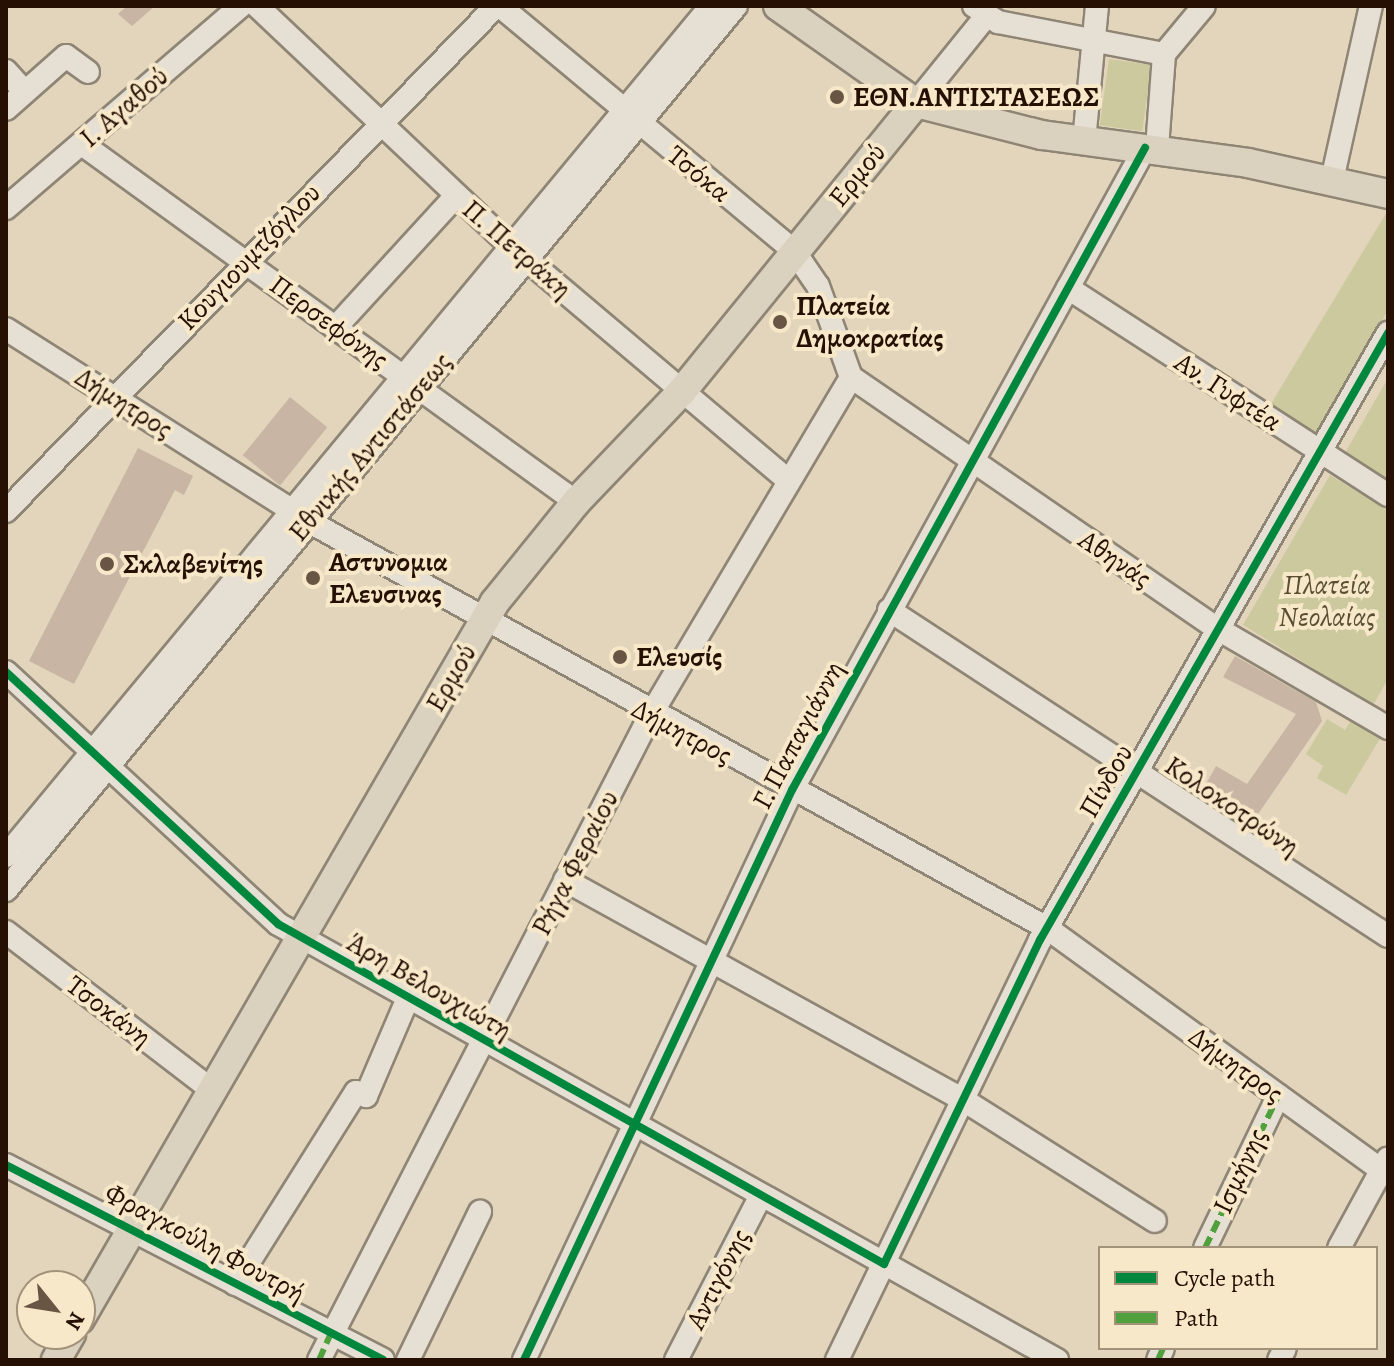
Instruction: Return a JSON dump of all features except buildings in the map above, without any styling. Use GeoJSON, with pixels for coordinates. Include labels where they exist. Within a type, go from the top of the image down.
{"type":"FeatureCollection","features":[{"type":"Feature","properties":{"kind":"main road"},"geometry":{"type":"LineString","coordinates":[[778,6],[916,103],[1084,141],[1151,148],[1332,180],[1388,194]]}},
{"type":"Feature","properties":{"kind":"main road","name":"Ερμού"},"geometry":{"type":"LineString","coordinates":[[96,1291],[484,621],[576,502],[683,390],[916,103]]}},
{"type":"Feature","properties":{"kind":"street","name":"Ι. Αγαθού"},"geometry":{"type":"LineString","coordinates":[[6,208],[241,6]]}},
{"type":"Feature","properties":{"kind":"street","name":"Π. Πετράκη"},"geometry":{"type":"LineString","coordinates":[[257,6],[519,253],[787,479]]}},
{"type":"Feature","properties":{"kind":"street","name":"Κουγιουμτζόγλου"},"geometry":{"type":"LineString","coordinates":[[6,511],[113,396],[498,6]]}},
{"type":"Feature","properties":{"kind":"street","name":"Τσόκα"},"geometry":{"type":"LineString","coordinates":[[498,6],[794,251],[818,286],[851,377]]}},
{"type":"Feature","properties":{"kind":"street","name":"Εθνικής Αντιστάσεως"},"geometry":{"type":"LineString","coordinates":[[6,856],[92,751],[299,515],[519,253],[630,116],[711,6]]}},
{"type":"Feature","properties":{"kind":"street","name":"Εθνικής Αντιστάσεως"},"geometry":{"type":"LineString","coordinates":[[630,116],[736,6]]}},
{"type":"Feature","properties":{"kind":"street"},"geometry":{"type":"LineString","coordinates":[[1084,141],[1096,42],[1097,6]]}},
{"type":"Feature","properties":{"kind":"street"},"geometry":{"type":"LineString","coordinates":[[1151,148],[1164,54],[1204,6]]}},
{"type":"Feature","properties":{"kind":"street"},"geometry":{"type":"LineString","coordinates":[[1332,180],[1371,6]]}},
{"type":"Feature","properties":{"kind":"street"},"geometry":{"type":"LineString","coordinates":[[916,103],[980,10],[1096,42],[1164,54]]}},
{"type":"Feature","properties":{"kind":"street"},"geometry":{"type":"LineString","coordinates":[[6,109],[66,56],[88,72]]}},
{"type":"Feature","properties":{"kind":"street"},"geometry":{"type":"LineString","coordinates":[[6,71],[25,92]]}},
{"type":"Feature","properties":{"kind":"street","name":"Περσεφόνης"},"geometry":{"type":"LineString","coordinates":[[82,144],[576,502]]}},
{"type":"Feature","properties":{"kind":"street","name":"Γ. Παπαγιάννη"},"geometry":{"type":"LineString","coordinates":[[524,1360],[792,790],[1068,288],[1151,148]]}},
{"type":"Feature","properties":{"kind":"street"},"geometry":{"type":"LineString","coordinates":[[335,328],[457,195]]}},
{"type":"Feature","properties":{"kind":"street","name":"Αν. Γυφτέα"},"geometry":{"type":"LineString","coordinates":[[1068,288],[1388,495]]}},
{"type":"Feature","properties":{"kind":"street","name":"Δήμητρος"},"geometry":{"type":"LineString","coordinates":[[6,329],[299,515],[650,716],[1047,928],[1278,1096],[1386,1168]]}},
{"type":"Feature","properties":{"kind":"street","name":"Πίνδου"},"geometry":{"type":"LineString","coordinates":[[837,1360],[1047,928],[1388,333]]}},
{"type":"Feature","properties":{"kind":"street","name":"Αθηνάς"},"geometry":{"type":"LineString","coordinates":[[851,377],[1218,629],[1388,728]]}},
{"type":"Feature","properties":{"kind":"street","name":"Ρήγα Φεραίου"},"geometry":{"type":"LineString","coordinates":[[319,1360],[650,716],[787,479],[851,377]]}},
{"type":"Feature","properties":{"kind":"street","name":"Εθνικής Αντιστάσεως"},"geometry":{"type":"LineString","coordinates":[[6,890],[110,767],[299,515]]}},
{"type":"Feature","properties":{"kind":"street","name":"Κολοκοτρώνη"},"geometry":{"type":"LineString","coordinates":[[889,610],[1388,936]]}},
{"type":"Feature","properties":{"kind":"street","name":"Άρη Βελουχιώτη"},"geometry":{"type":"LineString","coordinates":[[6,672],[301,938],[884,1264],[1022,1352],[1057,1360]]}},
{"type":"Feature","properties":{"kind":"street"},"geometry":{"type":"LineString","coordinates":[[565,880],[713,957],[962,1099],[1155,1221]]}},
{"type":"Feature","properties":{"kind":"street","name":"Τσοκάνη"},"geometry":{"type":"LineString","coordinates":[[6,932],[212,1090]]}},
{"type":"Feature","properties":{"kind":"street"},"geometry":{"type":"LineString","coordinates":[[235,1284],[356,1092],[366,1096],[408,998]]}},
{"type":"Feature","properties":{"kind":"street","name":"Ισμήνης"},"geometry":{"type":"LineString","coordinates":[[1206,1246],[1278,1096]]}},
{"type":"Feature","properties":{"kind":"street","name":"Φραγκούλη Φουτρή"},"geometry":{"type":"LineString","coordinates":[[6,1165],[383,1360]]}},
{"type":"Feature","properties":{"kind":"street"},"geometry":{"type":"LineString","coordinates":[[1340,1246],[1386,1168]]}},
{"type":"Feature","properties":{"kind":"street","name":"Αντιγόνης"},"geometry":{"type":"LineString","coordinates":[[676,1360],[760,1197]]}},
{"type":"Feature","properties":{"kind":"street"},"geometry":{"type":"LineString","coordinates":[[408,1360],[480,1212]]}},
{"type":"Feature","properties":{"kind":"green space"},"geometry":{"type":"Polygon","coordinates":[[[1109,59],[1152,65],[1142,131],[1100,125],[1109,59]]]}},
{"type":"Feature","properties":{"kind":"green space"},"geometry":{"type":"Polygon","coordinates":[[[1388,210],[1388,310],[1312,443],[1266,412],[1388,210]]]}},
{"type":"Feature","properties":{"kind":"green space"},"geometry":{"type":"Polygon","coordinates":[[[1388,378],[1388,486],[1342,458],[1388,378]]]}},
{"type":"Feature","properties":{"kind":"green space","name":"Πλατεία Νεολαίας"},"geometry":{"type":"Polygon","coordinates":[[[1330,475],[1388,511],[1388,679],[1373,705],[1243,625],[1330,475]]]}},
{"type":"Feature","properties":{"kind":"green space"},"geometry":{"type":"Polygon","coordinates":[[[1327,719],[1345,730],[1352,719],[1381,737],[1346,795],[1317,778],[1323,766],[1306,754],[1327,719]]]}},
{"type":"Feature","properties":{"kind":"marked path"},"geometry":{"type":"LineString","coordinates":[[1206,1246],[1278,1096]]}},
{"type":"Feature","properties":{"kind":"marked path"},"geometry":{"type":"LineString","coordinates":[[319,1360],[331,1333]]}},
{"type":"Feature","properties":{"kind":"marked path"},"geometry":{"type":"LineString","coordinates":[[1158,1360],[1162,1350]]}},
{"type":"Feature","properties":{"kind":"cycle path"},"geometry":{"type":"LineString","coordinates":[[524,1360],[792,790],[1145,148]]}},
{"type":"Feature","properties":{"kind":"cycle path"},"geometry":{"type":"LineString","coordinates":[[6,672],[278,924],[884,1264],[1040,940],[1388,333]]}},
{"type":"Feature","properties":{"kind":"cycle path"},"geometry":{"type":"LineString","coordinates":[[6,1165],[383,1360]]}},
{"type":"Feature","properties":{"kind":"place","name":"ΕΘΝ.ΑΝΤΙΣΤΑΣΕΩΣ"},"geometry":{"type":"Point","coordinates":[837,97]}},
{"type":"Feature","properties":{"kind":"place","name":"Πλατεία Δημοκρατίας"},"geometry":{"type":"Point","coordinates":[780,322]}},
{"type":"Feature","properties":{"kind":"place","name":"Σκλαβενίτης"},"geometry":{"type":"Point","coordinates":[107,564]}},
{"type":"Feature","properties":{"kind":"place","name":"Αστυνομια Ελευσινας"},"geometry":{"type":"Point","coordinates":[313,578]}},
{"type":"Feature","properties":{"kind":"place","name":"Ελευσίς"},"geometry":{"type":"Point","coordinates":[620,657]}}]}
